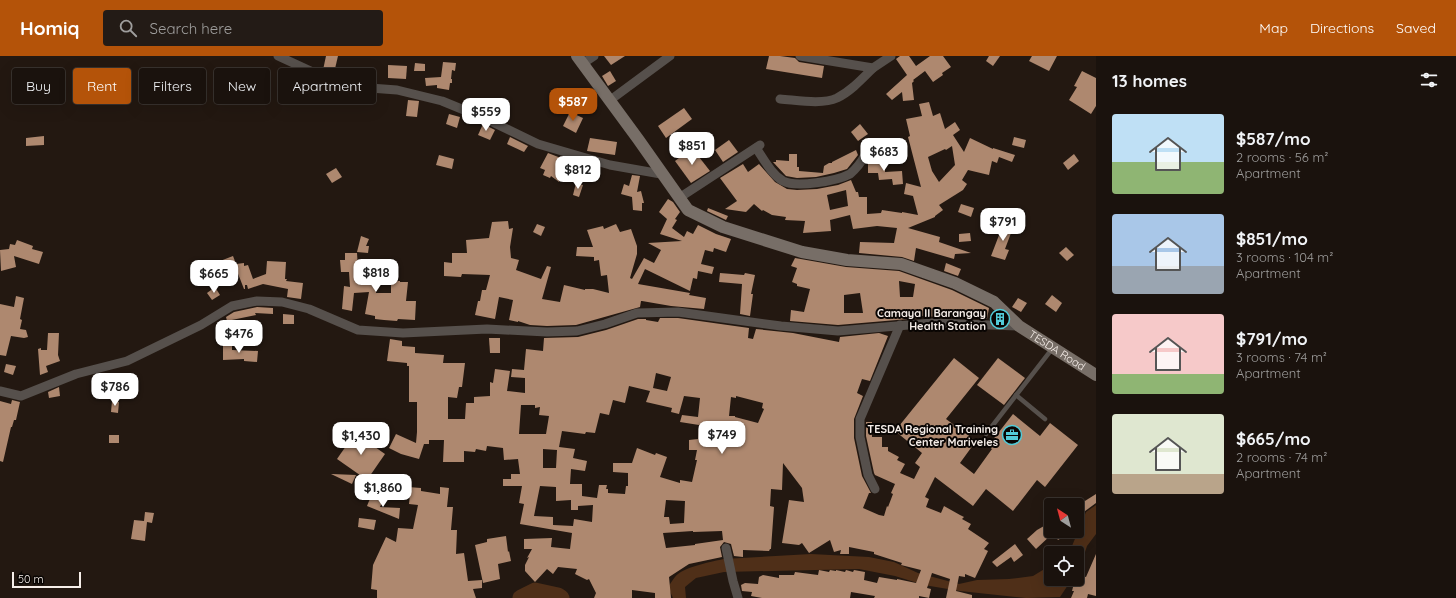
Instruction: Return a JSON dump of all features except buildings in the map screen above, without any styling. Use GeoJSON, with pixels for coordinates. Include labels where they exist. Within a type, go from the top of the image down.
{"type":"FeatureCollection","features":[{"type":"Feature","properties":{"kind":"street"},"geometry":{"type":"LineString","coordinates":[[278,56],[343,86],[397,90],[442,101],[486,119],[538,144],[610,165],[661,174]]}},
{"type":"Feature","properties":{"kind":"street"},"geometry":{"type":"LineString","coordinates":[[580,60],[594,56]]}},
{"type":"Feature","properties":{"kind":"street"},"geometry":{"type":"LineString","coordinates":[[608,100],[670,56]]}},
{"type":"Feature","properties":{"kind":"street"},"geometry":{"type":"LineString","coordinates":[[800,56],[873,68]]}},
{"type":"Feature","properties":{"kind":"street"},"geometry":{"type":"LineString","coordinates":[[780,99],[817,102],[835,99],[853,88],[873,68],[891,56]]}},
{"type":"Feature","properties":{"kind":"street","name":"TESDA Road"},"geometry":{"type":"LineString","coordinates":[[580,60],[688,210],[723,227],[802,252],[847,260],[901,264],[956,283],[994,302],[1019,326],[1096,375]]}},
{"type":"Feature","properties":{"kind":"street"},"geometry":{"type":"LineString","coordinates":[[679,198],[758,146],[775,175],[785,182],[798,184],[830,180],[849,174],[860,165],[865,155]]}},
{"type":"Feature","properties":{"kind":"street"},"geometry":{"type":"LineString","coordinates":[[0,391],[21,396],[76,374],[127,361],[201,325],[232,306],[257,301],[282,302],[309,309],[358,330],[403,333],[487,329],[548,332],[577,331],[605,324],[637,313],[678,312],[781,326],[838,331],[932,323],[1019,326]]}},
{"type":"Feature","properties":{"kind":"street"},"geometry":{"type":"LineString","coordinates":[[875,489],[868,475],[860,437],[860,419],[900,326]]}},
{"type":"Feature","properties":{"kind":"street"},"geometry":{"type":"LineString","coordinates":[[726,551],[738,598]]}},
{"type":"Feature","properties":{"kind":"lane"},"geometry":{"type":"LineString","coordinates":[[986,434],[1053,348]]}},
{"type":"Feature","properties":{"kind":"lane"},"geometry":{"type":"LineString","coordinates":[[1016,395],[1045,419]]}},
{"type":"Feature","properties":{"kind":"shaded area"},"geometry":{"type":"Polygon","coordinates":[[[1096,505],[1096,534],[1087,546],[1084,555],[1084,546],[1072,546],[1075,538],[1084,538],[1084,517],[1086,512],[1096,505]]]}},
{"type":"Feature","properties":{"kind":"shaded area"},"geometry":{"type":"Polygon","coordinates":[[[811,554],[869,557],[894,562],[918,573],[959,584],[977,580],[1009,579],[1033,576],[1044,569],[1044,586],[1067,586],[1060,597],[1026,598],[960,591],[924,585],[895,576],[859,569],[724,572],[696,578],[685,587],[686,598],[673,598],[668,587],[678,574],[693,567],[724,559],[811,554]]]}},
{"type":"Feature","properties":{"kind":"waterway"},"geometry":{"type":"LineString","coordinates":[[521,598],[535,591],[561,598]]}},
{"type":"Feature","properties":{"kind":"place","name":"Camaya II Barangay Health Station"},"geometry":{"type":"Point","coordinates":[1000,319]}},
{"type":"Feature","properties":{"kind":"place","name":"TESDA Regional Training Center Mariveles"},"geometry":{"type":"Point","coordinates":[1012,435]}}]}
